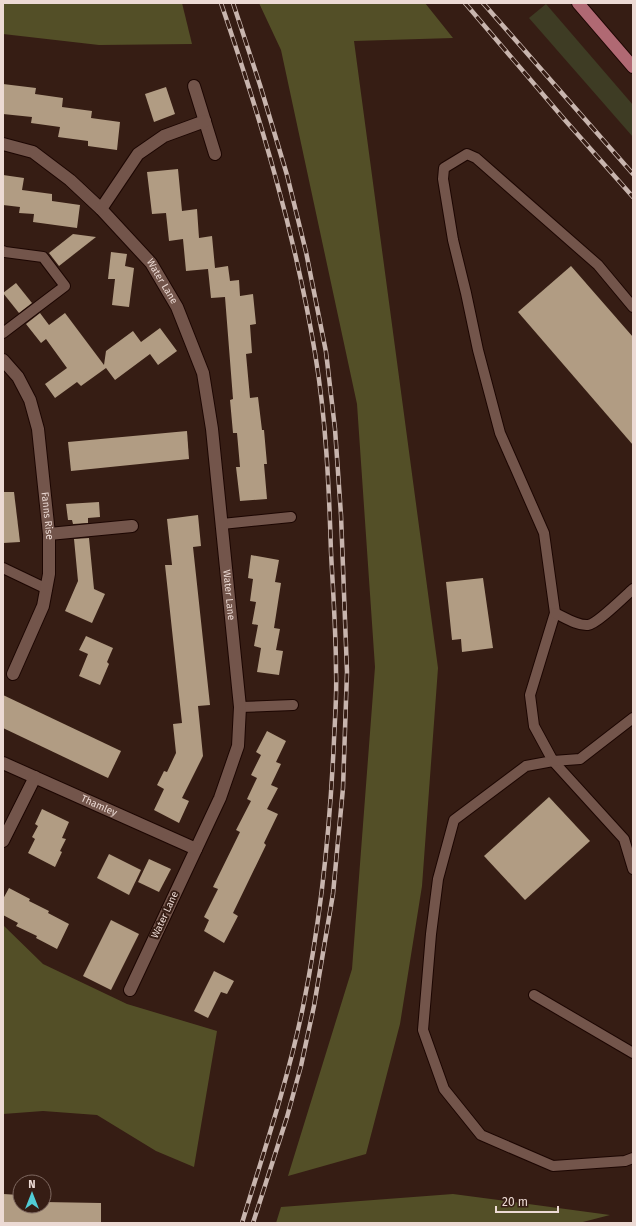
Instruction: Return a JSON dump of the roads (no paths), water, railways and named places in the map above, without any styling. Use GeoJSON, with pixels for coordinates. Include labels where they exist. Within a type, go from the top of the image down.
{"type":"FeatureCollection","features":[{"type":"Feature","properties":{"kind":"main road"},"geometry":{"type":"LineString","coordinates":[[578,3],[633,68]]}},
{"type":"Feature","properties":{"kind":"street"},"geometry":{"type":"LineString","coordinates":[[194,86],[215,154]]}},
{"type":"Feature","properties":{"kind":"street"},"geometry":{"type":"LineString","coordinates":[[101,209],[138,154],[164,136],[205,121]]}},
{"type":"Feature","properties":{"kind":"street","name":"Water Lane"},"geometry":{"type":"LineString","coordinates":[[3,144],[33,152],[70,180],[101,209],[151,263],[177,307],[203,373],[212,429],[240,707],[238,746],[220,798],[130,990]]}},
{"type":"Feature","properties":{"kind":"street","name":"Fanns Rise"},"geometry":{"type":"LineString","coordinates":[[3,360],[18,377],[27,394],[38,429],[49,534],[49,574],[43,606],[13,674]]}},
{"type":"Feature","properties":{"kind":"street"},"geometry":{"type":"LineString","coordinates":[[49,534],[132,526]]}},
{"type":"Feature","properties":{"kind":"street","name":"Thamley"},"geometry":{"type":"LineString","coordinates":[[3,763],[196,849]]}},
{"type":"Feature","properties":{"kind":"street"},"geometry":{"type":"LineString","coordinates":[[3,841],[35,777]]}},
{"type":"Feature","properties":{"kind":"lane"},"geometry":{"type":"LineString","coordinates":[[633,307],[598,265],[476,158],[467,154],[444,168],[443,179],[453,240],[478,350],[500,433],[544,533],[555,613],[537,667],[530,696],[534,726],[553,761],[624,839],[633,869]]}},
{"type":"Feature","properties":{"kind":"lane"},"geometry":{"type":"LineString","coordinates":[[3,251],[43,257],[64,286],[3,333]]}},
{"type":"Feature","properties":{"kind":"lane"},"geometry":{"type":"LineString","coordinates":[[222,524],[291,518]]}},
{"type":"Feature","properties":{"kind":"lane"},"geometry":{"type":"LineString","coordinates":[[3,568],[47,588]]}},
{"type":"Feature","properties":{"kind":"lane"},"geometry":{"type":"LineString","coordinates":[[555,613],[579,623],[589,625],[598,620],[633,589]]}},
{"type":"Feature","properties":{"kind":"lane"},"geometry":{"type":"LineString","coordinates":[[240,707],[293,705]]}},
{"type":"Feature","properties":{"kind":"lane"},"geometry":{"type":"LineString","coordinates":[[633,718],[580,759],[553,761],[526,766],[454,820],[438,879],[431,934],[423,1030],[444,1089],[481,1135],[552,1166],[625,1161],[633,1158]]}},
{"type":"Feature","properties":{"kind":"lane"},"geometry":{"type":"LineString","coordinates":[[534,995],[633,1052]]}},
{"type":"Feature","properties":{"kind":"railway"},"geometry":{"type":"LineString","coordinates":[[221,3],[263,132],[287,220],[307,308],[315,353],[322,403],[326,452],[336,656],[336,706],[330,807],[324,874],[315,941],[297,1034],[275,1115],[242,1223]]}},
{"type":"Feature","properties":{"kind":"railway"},"geometry":{"type":"LineString","coordinates":[[233,3],[287,175],[306,252],[326,352],[335,429],[341,515],[347,672],[343,788],[333,894],[314,1006],[301,1066],[287,1117],[253,1223]]}},
{"type":"Feature","properties":{"kind":"railway"},"geometry":{"type":"LineString","coordinates":[[465,3],[633,197]]}},
{"type":"Feature","properties":{"kind":"railway"},"geometry":{"type":"LineString","coordinates":[[483,3],[633,174]]}}]}
